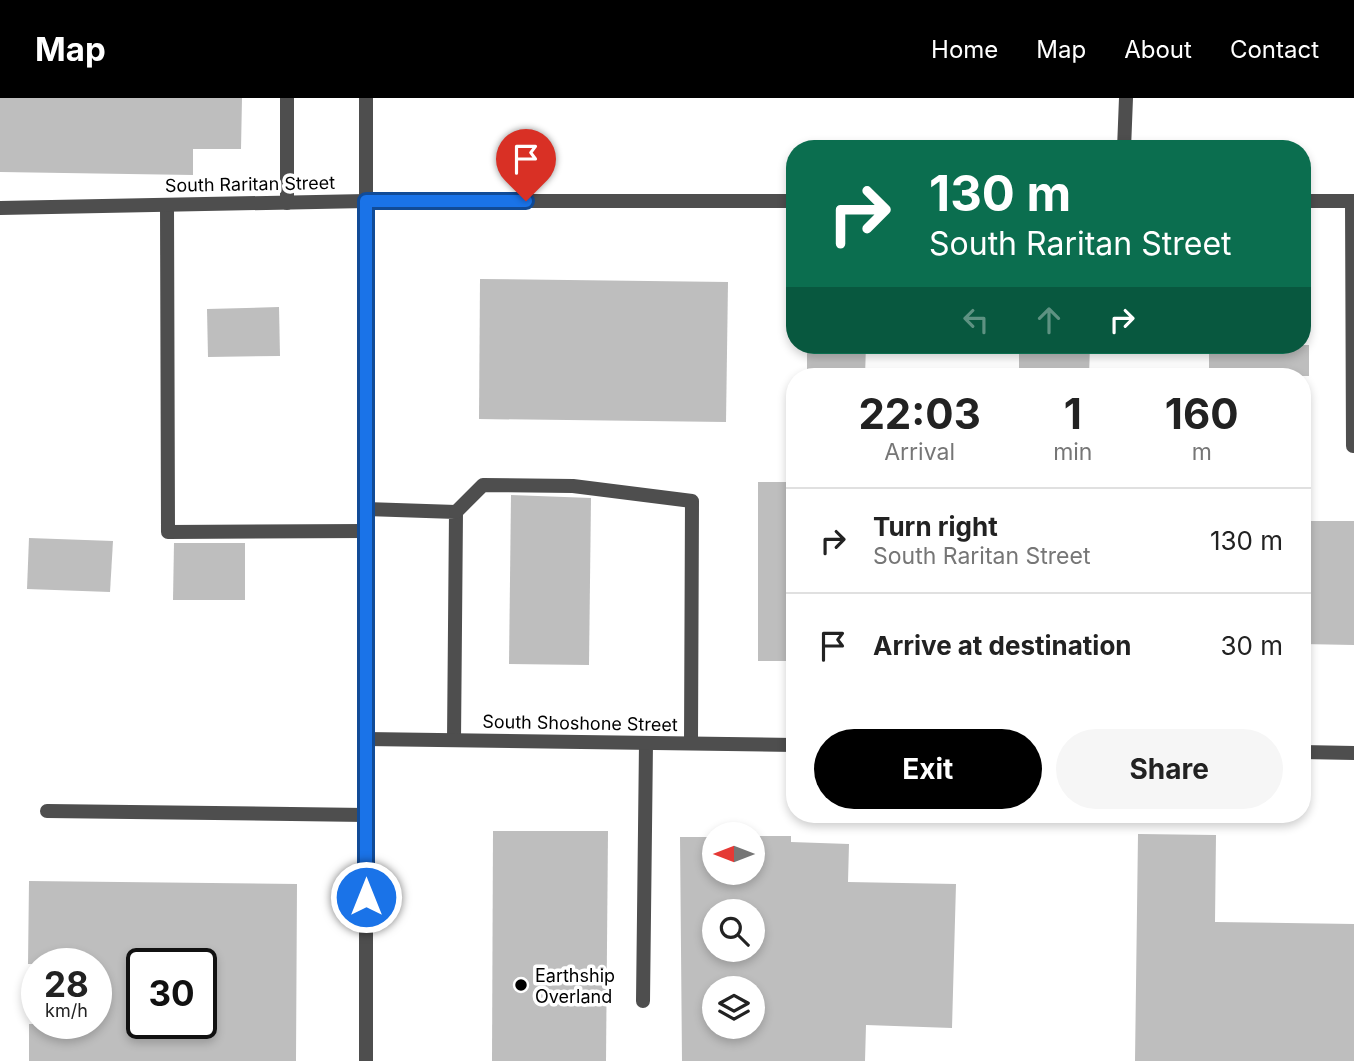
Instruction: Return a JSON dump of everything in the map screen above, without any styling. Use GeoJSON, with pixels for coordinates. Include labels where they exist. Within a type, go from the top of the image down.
{"type":"FeatureCollection","features":[{"type":"Feature","properties":{"kind":"street"},"geometry":{"type":"LineString","coordinates":[[287,98],[287,202]]}},
{"type":"Feature","properties":{"kind":"street"},"geometry":{"type":"LineString","coordinates":[[366,98],[366,1061]]}},
{"type":"Feature","properties":{"kind":"street"},"geometry":{"type":"LineString","coordinates":[[1124,140],[1126,98]]}},
{"type":"Feature","properties":{"kind":"street","name":"South Raritan Street"},"geometry":{"type":"LineString","coordinates":[[0,208],[366,201],[786,201]]}},
{"type":"Feature","properties":{"kind":"street"},"geometry":{"type":"LineString","coordinates":[[1311,201],[1353,201],[1353,446]]}},
{"type":"Feature","properties":{"kind":"street"},"geometry":{"type":"LineString","coordinates":[[167,205],[168,531],[366,531]]}},
{"type":"Feature","properties":{"kind":"street"},"geometry":{"type":"LineString","coordinates":[[454,740],[456,512],[483,485],[573,486],[692,501],[691,743]]}},
{"type":"Feature","properties":{"kind":"street"},"geometry":{"type":"LineString","coordinates":[[366,509],[456,512]]}},
{"type":"Feature","properties":{"kind":"street","name":"South Shoshone Street"},"geometry":{"type":"LineString","coordinates":[[366,739],[786,745]]}},
{"type":"Feature","properties":{"kind":"street"},"geometry":{"type":"LineString","coordinates":[[643,1001],[646,743]]}},
{"type":"Feature","properties":{"kind":"street"},"geometry":{"type":"LineString","coordinates":[[1311,752],[1354,752]]}},
{"type":"Feature","properties":{"kind":"street"},"geometry":{"type":"LineString","coordinates":[[47,811],[366,815]]}},
{"type":"Feature","properties":{"kind":"building"},"geometry":{"type":"Polygon","coordinates":[[[0,98],[242,98],[241,149],[193,149],[193,175],[0,172],[0,98]]]}},
{"type":"Feature","properties":{"kind":"building"},"geometry":{"type":"Polygon","coordinates":[[[480,279],[728,282],[726,422],[479,419],[480,279]]]}},
{"type":"Feature","properties":{"kind":"building"},"geometry":{"type":"Polygon","coordinates":[[[279,307],[280,356],[208,357],[207,309],[279,307]]]}},
{"type":"Feature","properties":{"kind":"building"},"geometry":{"type":"Polygon","coordinates":[[[807,354],[866,354],[865,368],[807,368],[807,354]]]}},
{"type":"Feature","properties":{"kind":"building"},"geometry":{"type":"Polygon","coordinates":[[[1019,354],[1090,354],[1089,368],[1019,368],[1019,354]]]}},
{"type":"Feature","properties":{"kind":"building"},"geometry":{"type":"Polygon","coordinates":[[[1209,354],[1309,354],[1309,368],[1209,368],[1209,354]]]}},
{"type":"Feature","properties":{"kind":"building"},"geometry":{"type":"Polygon","coordinates":[[[758,482],[786,482],[786,661],[758,661],[758,482]]]}},
{"type":"Feature","properties":{"kind":"building"},"geometry":{"type":"Polygon","coordinates":[[[511,495],[591,498],[589,665],[509,664],[511,495]]]}},
{"type":"Feature","properties":{"kind":"building"},"geometry":{"type":"Polygon","coordinates":[[[1311,521],[1354,521],[1354,645],[1311,644],[1311,521]]]}},
{"type":"Feature","properties":{"kind":"building"},"geometry":{"type":"Polygon","coordinates":[[[29,538],[113,541],[110,592],[27,589],[29,538]]]}},
{"type":"Feature","properties":{"kind":"building"},"geometry":{"type":"Polygon","coordinates":[[[174,543],[245,543],[245,600],[173,600],[174,543]]]}},
{"type":"Feature","properties":{"kind":"building"},"geometry":{"type":"Polygon","coordinates":[[[493,831],[608,831],[606,1061],[492,1061],[493,831]]]}},
{"type":"Feature","properties":{"kind":"building"},"geometry":{"type":"Polygon","coordinates":[[[1138,834],[1216,835],[1215,922],[1354,924],[1354,1061],[1135,1061],[1138,834]]]}},
{"type":"Feature","properties":{"kind":"building"},"geometry":{"type":"Polygon","coordinates":[[[765,836],[791,836],[791,842],[849,844],[848,882],[956,884],[952,1028],[866,1025],[865,1061],[682,1061],[680,837],[702,837],[702,886],[765,886],[765,836]]]}},
{"type":"Feature","properties":{"kind":"building"},"geometry":{"type":"Polygon","coordinates":[[[29,881],[297,884],[296,1061],[29,1061],[29,1039],[112,1039],[112,948],[28,948],[29,881]]]}},
{"type":"Feature","properties":{"kind":"place","name":"Earthship Overland"},"geometry":{"type":"Point","coordinates":[521,985]}},
{"type":"Feature","properties":{"kind":"route"},"geometry":{"type":"LineString","coordinates":[[366,897],[366,201],[526,201]]}}]}
